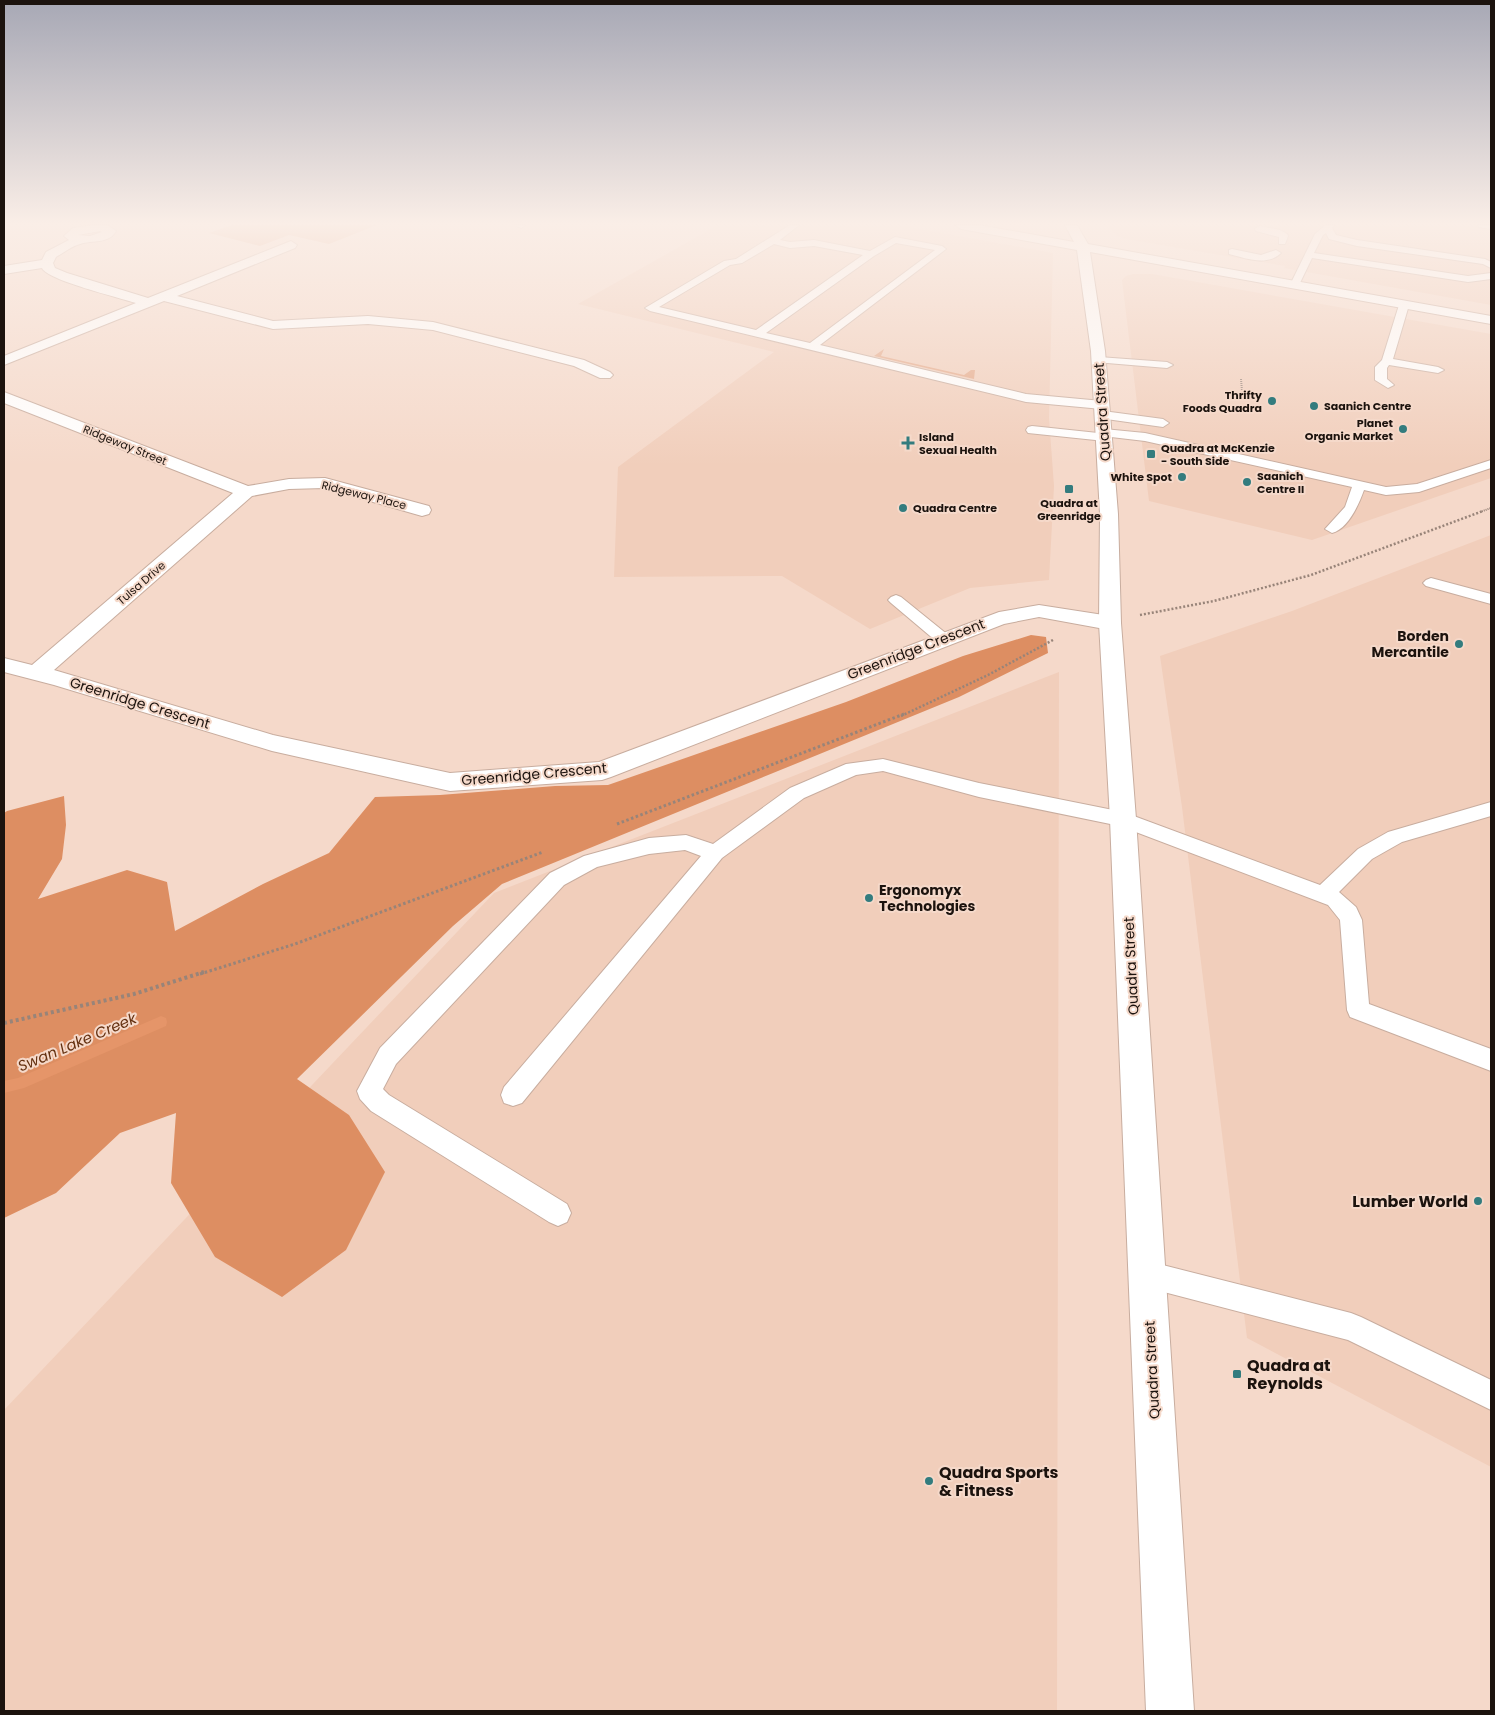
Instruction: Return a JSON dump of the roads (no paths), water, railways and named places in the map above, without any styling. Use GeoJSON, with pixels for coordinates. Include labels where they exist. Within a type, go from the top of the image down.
{"type":"FeatureCollection","features":[{"type":"Feature","properties":{"kind":"street"},"geometry":{"type":"LineString","coordinates":[[4,361],[140,305]]}},
{"type":"Feature","properties":{"kind":"street"},"geometry":{"type":"LineString","coordinates":[[196,305],[273,325],[368,320],[433,326],[579,363],[605,375]]}},
{"type":"Feature","properties":{"kind":"street","name":"Quadra Street"},"geometry":{"type":"LineString","coordinates":[[1091,305],[1099,360],[1104,423],[1109,514],[1110,624],[1123,819],[1170,1711]]}},
{"type":"Feature","properties":{"kind":"street"},"geometry":{"type":"LineString","coordinates":[[1410,305],[1491,320]]}},
{"type":"Feature","properties":{"kind":"street","name":"Ridgeway Street"},"geometry":{"type":"LineString","coordinates":[[4,397],[246,492]]}},
{"type":"Feature","properties":{"kind":"street","name":"Ridgeway Place"},"geometry":{"type":"LineString","coordinates":[[246,492],[289,484],[325,484],[422,510]]}},
{"type":"Feature","properties":{"kind":"street","name":"Tulsa Drive"},"geometry":{"type":"LineString","coordinates":[[37,673],[246,492]]}},
{"type":"Feature","properties":{"kind":"street","name":"Greenridge Crescent"},"geometry":{"type":"LineString","coordinates":[[4,665],[37,673],[272,743],[450,782],[602,771],[942,638],[999,618],[1039,611],[1110,624]]}},
{"type":"Feature","properties":{"kind":"lane"},"geometry":{"type":"LineString","coordinates":[[655,305],[650,308],[1026,398],[1145,437],[1386,491],[1419,488],[1491,464]]}},
{"type":"Feature","properties":{"kind":"lane"},"geometry":{"type":"LineString","coordinates":[[757,334],[798,305]]}},
{"type":"Feature","properties":{"kind":"lane"},"geometry":{"type":"LineString","coordinates":[[811,347],[867,305]]}},
{"type":"Feature","properties":{"kind":"lane"},"geometry":{"type":"LineString","coordinates":[[1388,385],[1380,377],[1381,366],[1387,361],[1404,305]]}},
{"type":"Feature","properties":{"kind":"lane"},"geometry":{"type":"LineString","coordinates":[[1099,360],[1167,365]]}},
{"type":"Feature","properties":{"kind":"lane"},"geometry":{"type":"LineString","coordinates":[[1387,361],[1438,370]]}},
{"type":"Feature","properties":{"kind":"lane"},"geometry":{"type":"LineString","coordinates":[[1032,430],[1104,423],[1163,423]]}},
{"type":"Feature","properties":{"kind":"lane"},"geometry":{"type":"LineString","coordinates":[[1332,529],[1351,508],[1358,489]]}},
{"type":"Feature","properties":{"kind":"lane"},"geometry":{"type":"LineString","coordinates":[[1431,583],[1491,599]]}},
{"type":"Feature","properties":{"kind":"lane"},"geometry":{"type":"LineString","coordinates":[[896,600],[942,638]]}},
{"type":"Feature","properties":{"kind":"lane"},"geometry":{"type":"LineString","coordinates":[[513,1095],[715,853],[797,793],[853,769],[883,765],[978,790],[1123,819],[1335,899],[1349,913],[1358,1010],[1491,1060]]}},
{"type":"Feature","properties":{"kind":"lane"},"geometry":{"type":"LineString","coordinates":[[1324,894],[1352,865],[1380,845],[1412,830],[1448,822],[1491,809]]}},
{"type":"Feature","properties":{"kind":"lane"},"geometry":{"type":"LineString","coordinates":[[558,1213],[380,1103],[369,1092],[388,1056],[557,879],[591,861],[650,846],[686,842],[715,853]]}},
{"type":"Feature","properties":{"kind":"lane"},"geometry":{"type":"LineString","coordinates":[[1147,1275],[1351,1327],[1491,1395]]}},
{"type":"Feature","properties":{"kind":"waterway","name":"Swan Lake Creek"},"geometry":{"type":"LineString","coordinates":[[4,1087],[19,1084],[161,1022]]}},
{"type":"Feature","properties":{"kind":"place","name":"Thrifty Foods Quadra"},"geometry":{"type":"Point","coordinates":[1272,401]}},
{"type":"Feature","properties":{"kind":"place","name":"Saanich Centre"},"geometry":{"type":"Point","coordinates":[1314,406]}},
{"type":"Feature","properties":{"kind":"place","name":"Planet Organic Market"},"geometry":{"type":"Point","coordinates":[1403,429]}},
{"type":"Feature","properties":{"kind":"place","name":"Island Sexual Health"},"geometry":{"type":"Point","coordinates":[908,443]}},
{"type":"Feature","properties":{"kind":"place","name":"Quadra at McKenzie - South Side"},"geometry":{"type":"Point","coordinates":[1151,454]}},
{"type":"Feature","properties":{"kind":"place","name":"White Spot"},"geometry":{"type":"Point","coordinates":[1182,477]}},
{"type":"Feature","properties":{"kind":"place","name":"Saanich Centre II"},"geometry":{"type":"Point","coordinates":[1247,482]}},
{"type":"Feature","properties":{"kind":"place","name":"Quadra at Greenridge"},"geometry":{"type":"Point","coordinates":[1069,489]}},
{"type":"Feature","properties":{"kind":"place","name":"Quadra Centre"},"geometry":{"type":"Point","coordinates":[903,508]}},
{"type":"Feature","properties":{"kind":"place","name":"Borden Mercantile"},"geometry":{"type":"Point","coordinates":[1459,644]}},
{"type":"Feature","properties":{"kind":"place","name":"Ergonomyx Technologies"},"geometry":{"type":"Point","coordinates":[869,898]}},
{"type":"Feature","properties":{"kind":"place","name":"Lumber World"},"geometry":{"type":"Point","coordinates":[1478,1201]}},
{"type":"Feature","properties":{"kind":"place","name":"Quadra at Reynolds"},"geometry":{"type":"Point","coordinates":[1237,1374]}},
{"type":"Feature","properties":{"kind":"place","name":"Quadra Sports & Fitness"},"geometry":{"type":"Point","coordinates":[929,1481]}}]}
